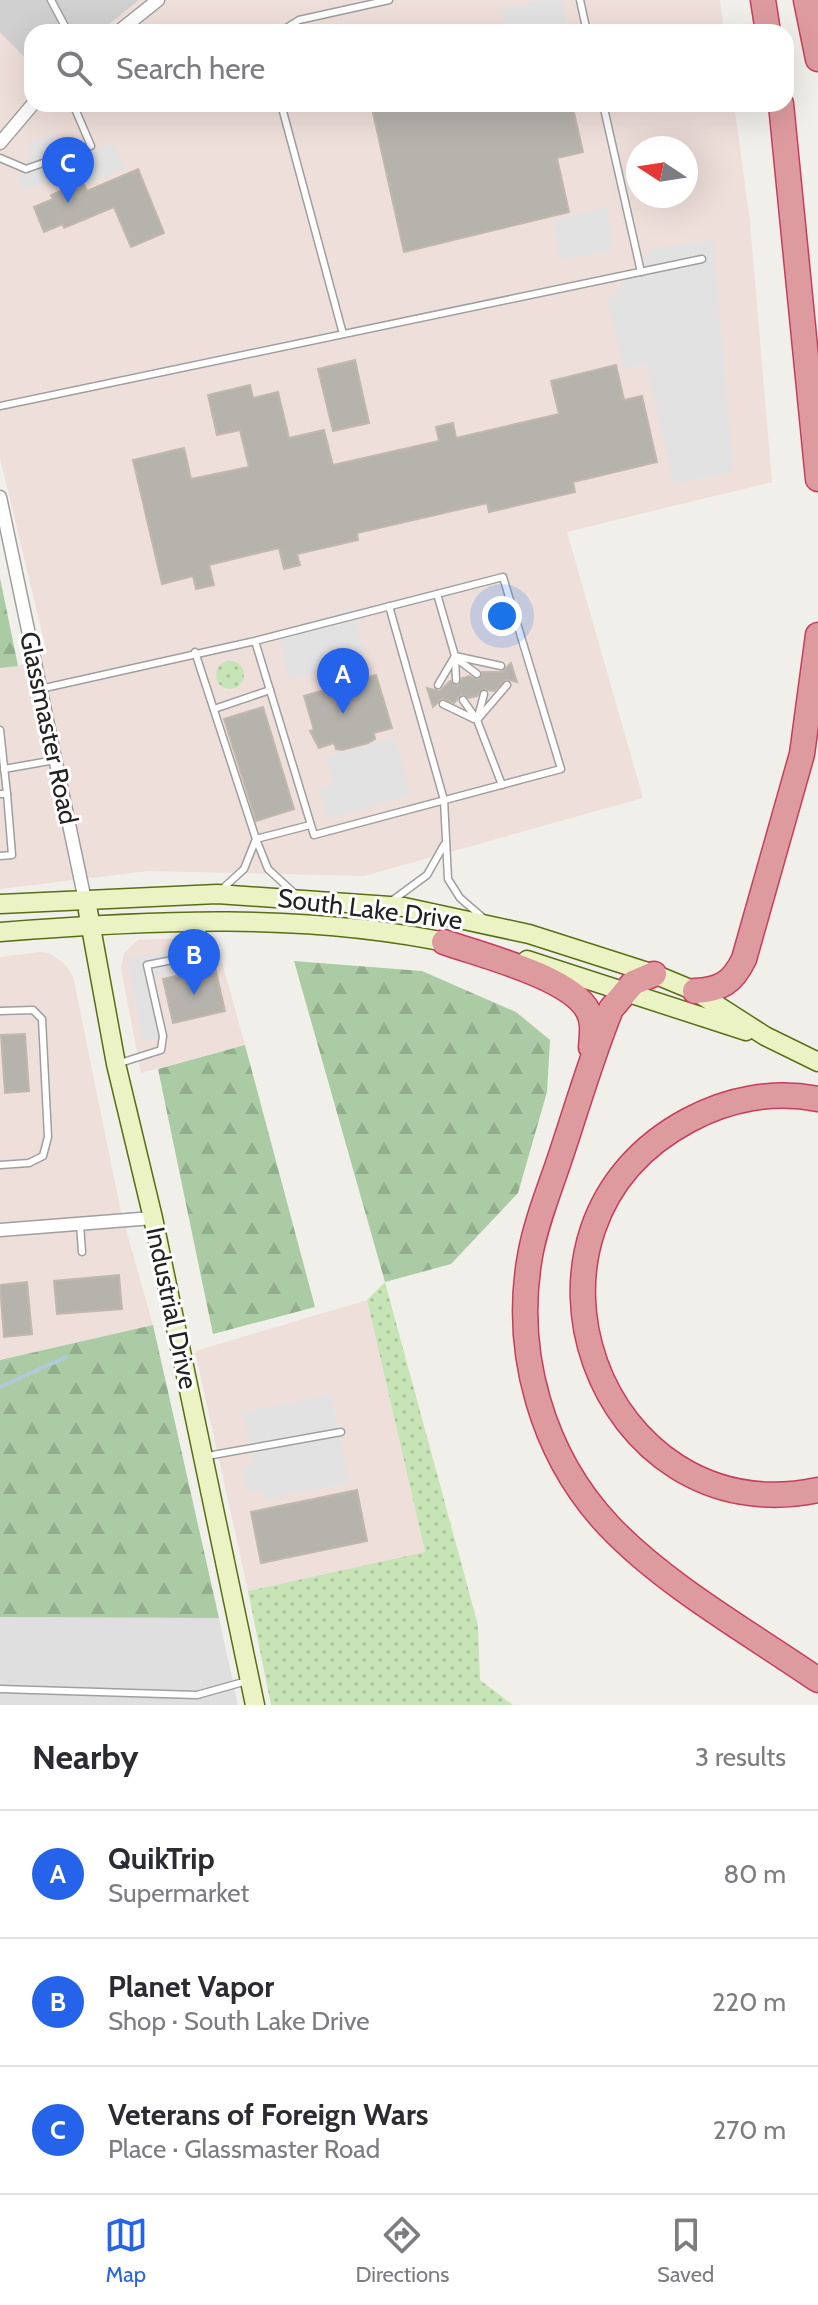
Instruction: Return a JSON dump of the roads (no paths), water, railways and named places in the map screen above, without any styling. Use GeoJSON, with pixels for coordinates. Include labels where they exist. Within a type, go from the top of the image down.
{"type":"FeatureCollection","features":[{"type":"Feature","properties":{"kind":"highway"},"geometry":{"type":"LineString","coordinates":[[763,0],[767,24]]}},
{"type":"Feature","properties":{"kind":"highway"},"geometry":{"type":"LineString","coordinates":[[806,0],[818,59]]}},
{"type":"Feature","properties":{"kind":"highway"},"geometry":{"type":"LineString","coordinates":[[782,112],[818,311]]}},
{"type":"Feature","properties":{"kind":"highway"},"geometry":{"type":"LineString","coordinates":[[782,112],[818,479]]}},
{"type":"Feature","properties":{"kind":"highway"},"geometry":{"type":"LineString","coordinates":[[695,991],[717,988],[731,981],[744,959],[802,754],[818,635]]}},
{"type":"Feature","properties":{"kind":"highway"},"geometry":{"type":"LineString","coordinates":[[444,942],[532,974],[573,993],[582,1001],[592,1020],[589,1065]]}},
{"type":"Feature","properties":{"kind":"highway"},"geometry":{"type":"LineString","coordinates":[[654,974],[626,990],[611,1009],[589,1065],[535,1234],[525,1287],[530,1369],[545,1425],[572,1477],[619,1536],[652,1564],[818,1680]]}},
{"type":"Feature","properties":{"kind":"highway"},"geometry":{"type":"LineString","coordinates":[[818,1099],[792,1095],[745,1099],[695,1116],[653,1142],[623,1172],[607,1196],[589,1244],[581,1293],[587,1344],[595,1367],[617,1407],[652,1447],[689,1472],[721,1485],[767,1495],[818,1490]]}},
{"type":"Feature","properties":{"kind":"main road","name":"South Lake Drive"},"geometry":{"type":"LineString","coordinates":[[0,932],[88,912],[217,894],[299,897],[378,905],[493,925],[654,974],[695,991],[765,1036],[818,1062]]}},
{"type":"Feature","properties":{"kind":"main road","name":"South Lake Drive"},"geometry":{"type":"LineString","coordinates":[[0,904],[202,921],[286,923],[444,942],[531,961],[765,1036]]}},
{"type":"Feature","properties":{"kind":"main road","name":"Industrial Drive"},"geometry":{"type":"LineString","coordinates":[[88,912],[116,1064],[153,1218],[255,1705]]}},
{"type":"Feature","properties":{"kind":"street"},"geometry":{"type":"LineString","coordinates":[[128,24],[158,0]]}},
{"type":"Feature","properties":{"kind":"street"},"geometry":{"type":"LineString","coordinates":[[0,143],[26,112]]}},
{"type":"Feature","properties":{"kind":"street","name":"Glassmaster Road"},"geometry":{"type":"LineString","coordinates":[[0,497],[88,912]]}},
{"type":"Feature","properties":{"kind":"street"},"geometry":{"type":"LineString","coordinates":[[0,1230],[153,1218]]}},
{"type":"Feature","properties":{"kind":"lane"},"geometry":{"type":"LineString","coordinates":[[51,0],[64,24]]}},
{"type":"Feature","properties":{"kind":"lane"},"geometry":{"type":"LineString","coordinates":[[293,24],[389,0]]}},
{"type":"Feature","properties":{"kind":"lane"},"geometry":{"type":"LineString","coordinates":[[580,0],[585,24]]}},
{"type":"Feature","properties":{"kind":"lane"},"geometry":{"type":"LineString","coordinates":[[0,158],[26,169],[91,146],[76,112]]}},
{"type":"Feature","properties":{"kind":"lane"},"geometry":{"type":"LineString","coordinates":[[283,112],[343,334]]}},
{"type":"Feature","properties":{"kind":"lane"},"geometry":{"type":"LineString","coordinates":[[605,112],[641,272]]}},
{"type":"Feature","properties":{"kind":"lane"},"geometry":{"type":"LineString","coordinates":[[0,406],[702,259]]}},
{"type":"Feature","properties":{"kind":"lane"},"geometry":{"type":"LineString","coordinates":[[40,689],[255,641],[503,577],[561,769],[314,835],[255,641]]}},
{"type":"Feature","properties":{"kind":"lane"},"geometry":{"type":"LineString","coordinates":[[437,594],[455,656],[456,680]]}},
{"type":"Feature","properties":{"kind":"lane"},"geometry":{"type":"LineString","coordinates":[[389,606],[444,800],[447,871],[452,888],[493,925]]}},
{"type":"Feature","properties":{"kind":"lane"},"geometry":{"type":"LineString","coordinates":[[195,652],[239,777],[256,839],[273,876],[299,897]]}},
{"type":"Feature","properties":{"kind":"lane"},"geometry":{"type":"LineString","coordinates":[[455,656],[501,666]]}},
{"type":"Feature","properties":{"kind":"lane"},"geometry":{"type":"LineString","coordinates":[[455,656],[477,674]]}},
{"type":"Feature","properties":{"kind":"lane"},"geometry":{"type":"LineString","coordinates":[[438,685],[455,656]]}},
{"type":"Feature","properties":{"kind":"lane"},"geometry":{"type":"LineString","coordinates":[[477,720],[507,685]]}},
{"type":"Feature","properties":{"kind":"lane"},"geometry":{"type":"LineString","coordinates":[[214,709],[270,690]]}},
{"type":"Feature","properties":{"kind":"lane"},"geometry":{"type":"LineString","coordinates":[[477,720],[484,694]]}},
{"type":"Feature","properties":{"kind":"lane"},"geometry":{"type":"LineString","coordinates":[[463,700],[477,720],[502,785]]}},
{"type":"Feature","properties":{"kind":"lane"},"geometry":{"type":"LineString","coordinates":[[443,704],[477,720]]}},
{"type":"Feature","properties":{"kind":"lane"},"geometry":{"type":"LineString","coordinates":[[269,724],[279,721]]}},
{"type":"Feature","properties":{"kind":"lane"},"geometry":{"type":"LineString","coordinates":[[0,730],[12,855],[0,856]]}},
{"type":"Feature","properties":{"kind":"lane"},"geometry":{"type":"LineString","coordinates":[[275,746],[286,744]]}},
{"type":"Feature","properties":{"kind":"lane"},"geometry":{"type":"LineString","coordinates":[[4,769],[55,760]]}},
{"type":"Feature","properties":{"kind":"lane"},"geometry":{"type":"LineString","coordinates":[[281,764],[291,761]]}},
{"type":"Feature","properties":{"kind":"lane"},"geometry":{"type":"LineString","coordinates":[[288,787],[298,784]]}},
{"type":"Feature","properties":{"kind":"lane"},"geometry":{"type":"LineString","coordinates":[[256,839],[310,825]]}},
{"type":"Feature","properties":{"kind":"lane"},"geometry":{"type":"LineString","coordinates":[[217,894],[244,869],[256,839]]}},
{"type":"Feature","properties":{"kind":"lane"},"geometry":{"type":"LineString","coordinates":[[378,905],[394,900],[418,883],[446,842]]}},
{"type":"Feature","properties":{"kind":"lane"},"geometry":{"type":"LineString","coordinates":[[116,1064],[161,1050],[163,1036],[147,965],[203,954],[202,921]]}},
{"type":"Feature","properties":{"kind":"lane"},"geometry":{"type":"LineString","coordinates":[[0,1011],[33,1010],[42,1019],[48,1137],[43,1156],[36,1160],[0,1165]]}},
{"type":"Feature","properties":{"kind":"lane"},"geometry":{"type":"LineString","coordinates":[[80,1223],[82,1252]]}},
{"type":"Feature","properties":{"kind":"lane"},"geometry":{"type":"LineString","coordinates":[[203,1457],[341,1432]]}},
{"type":"Feature","properties":{"kind":"lane"},"geometry":{"type":"LineString","coordinates":[[0,1689],[197,1695],[250,1680]]}},
{"type":"Feature","properties":{"kind":"waterway"},"geometry":{"type":"LineString","coordinates":[[0,1387],[66,1357]]}},
{"type":"Feature","properties":{"kind":"place","name":"Veterans of Foreign Wars"},"geometry":{"type":"Point","coordinates":[68,203]}},
{"type":"Feature","properties":{"kind":"place","name":"QuikTrip"},"geometry":{"type":"Point","coordinates":[343,714]}},
{"type":"Feature","properties":{"kind":"place","name":"Planet Vapor"},"geometry":{"type":"Point","coordinates":[194,995]}}]}
